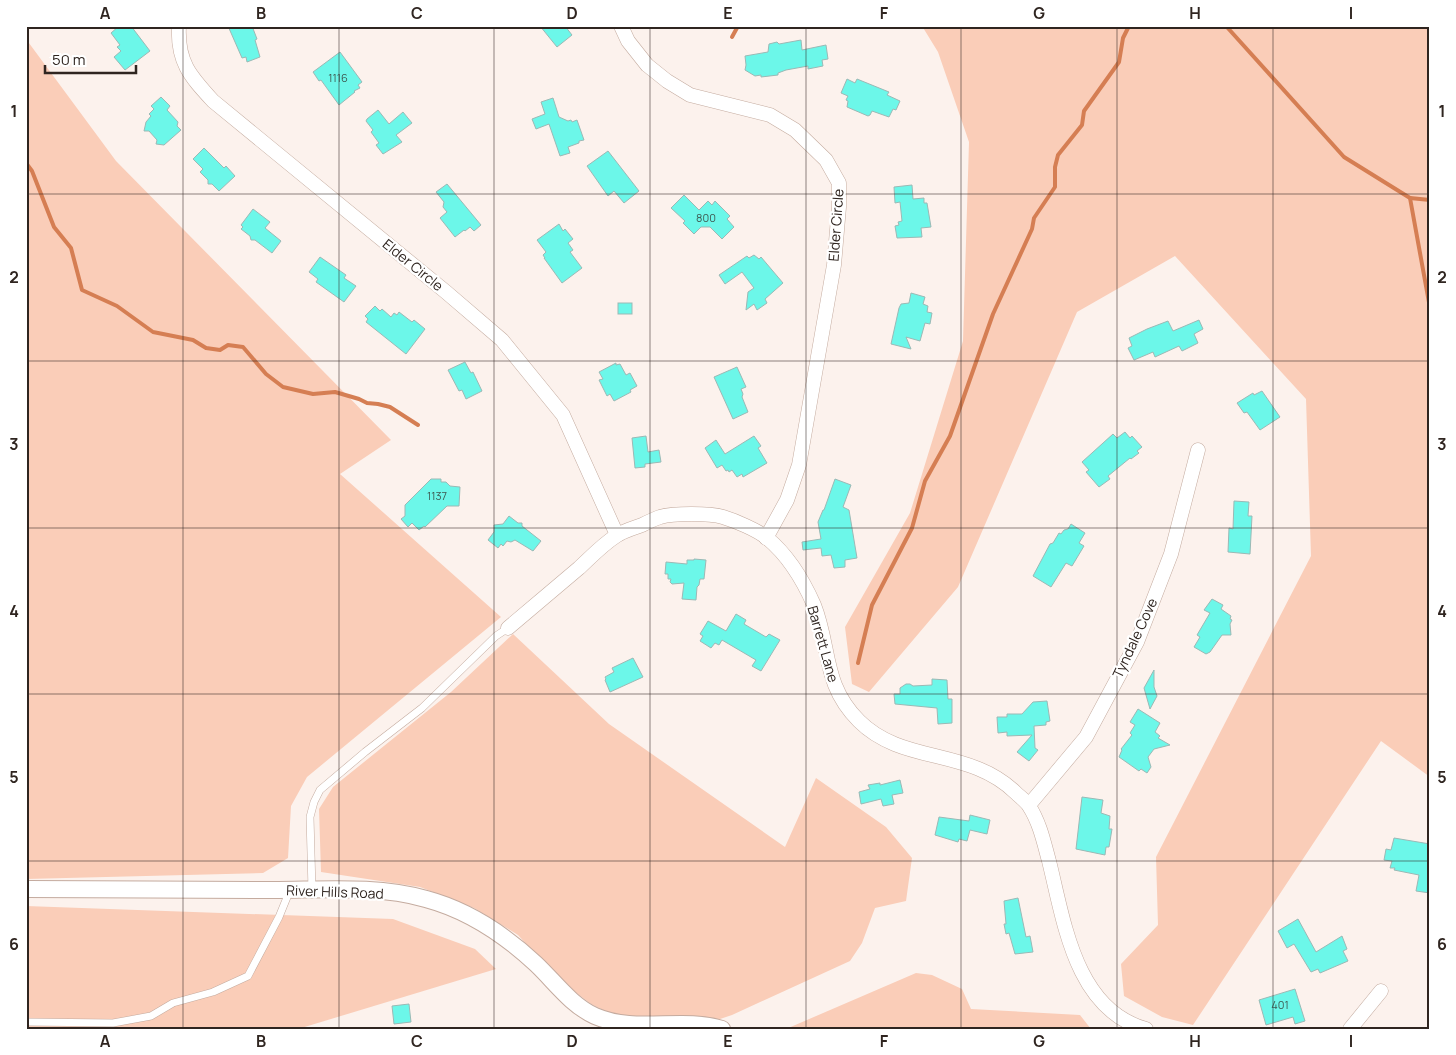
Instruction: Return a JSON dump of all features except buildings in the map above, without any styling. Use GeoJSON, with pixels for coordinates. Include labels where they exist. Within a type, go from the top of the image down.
{"type":"FeatureCollection","features":[{"type":"Feature","properties":{"kind":"street","name":"Elder Circle"},"geometry":{"type":"LineString","coordinates":[[179,26],[178,40],[190,76],[212,101],[502,340],[563,415],[617,535]]}},
{"type":"Feature","properties":{"kind":"street","name":"Elder Circle"},"geometry":{"type":"LineString","coordinates":[[621,26],[628,41],[647,65],[667,81],[690,95],[770,115],[795,130],[826,160],[839,183],[840,207],[834,265],[800,465],[788,500],[766,538]]}},
{"type":"Feature","properties":{"kind":"street","name":"Tyndale Cove"},"geometry":{"type":"LineString","coordinates":[[1028,805],[1086,737],[1137,642],[1171,554],[1198,450]]}},
{"type":"Feature","properties":{"kind":"street","name":"Barrett Lane"},"geometry":{"type":"LineString","coordinates":[[508,628],[617,535],[662,517],[688,514],[722,516],[766,538],[792,564],[804,585],[815,608],[834,685],[846,707],[860,722],[880,738],[899,746],[975,766],[990,773],[1008,786],[1028,805],[1037,820],[1043,838],[1078,967],[1089,985],[1104,1003],[1120,1016],[1146,1029]]}},
{"type":"Feature","properties":{"kind":"street","name":"River Hills Road"},"geometry":{"type":"LineString","coordinates":[[26,889],[368,890],[426,899],[450,907],[472,918],[516,946],[567,996],[595,1016],[637,1025],[696,1024],[722,1029]]}},
{"type":"Feature","properties":{"kind":"street"},"geometry":{"type":"LineString","coordinates":[[1350,1029],[1382,991]]}},
{"type":"Feature","properties":{"kind":"lane"},"geometry":{"type":"LineString","coordinates":[[312,890],[310,818],[320,790],[422,708],[496,636],[508,628]]}},
{"type":"Feature","properties":{"kind":"lane"},"geometry":{"type":"LineString","coordinates":[[26,1022],[113,1023],[151,1016],[174,1003],[213,992],[248,976],[275,926],[291,890]]}},
{"type":"Feature","properties":{"kind":"shaded area"},"geometry":{"type":"Polygon","coordinates":[[[922,26],[1430,26],[1430,777],[1381,741],[1193,1025],[1162,1017],[1124,996],[1121,964],[1158,925],[1156,857],[1311,556],[1306,399],[1175,256],[1077,312],[958,587],[869,692],[852,684],[845,627],[910,513],[963,341],[969,142],[938,52],[922,26]]]}},
{"type":"Feature","properties":{"kind":"shaded area"},"geometry":{"type":"Polygon","coordinates":[[[26,39],[116,161],[391,440],[340,474],[501,617],[307,777],[291,806],[288,858],[263,873],[26,879],[26,39]]]}},
{"type":"Feature","properties":{"kind":"shaded area"},"geometry":{"type":"Polygon","coordinates":[[[513,634],[609,724],[785,847],[816,778],[886,827],[912,858],[906,901],[875,908],[862,943],[850,961],[732,1015],[714,1021],[613,1015],[591,1004],[559,980],[518,935],[474,908],[420,887],[321,872],[319,809],[333,787],[451,692],[513,634]]]}},
{"type":"Feature","properties":{"kind":"shaded area"},"geometry":{"type":"Polygon","coordinates":[[[26,906],[393,919],[475,949],[496,969],[298,1029],[26,1029],[26,906]]]}},
{"type":"Feature","properties":{"kind":"shaded area"},"geometry":{"type":"Polygon","coordinates":[[[916,973],[932,975],[962,989],[971,1009],[1080,1015],[1091,1029],[786,1029],[916,973]]]}},
{"type":"Feature","properties":{"kind":"waterway"},"geometry":{"type":"LineString","coordinates":[[732,37],[738,26]]}},
{"type":"Feature","properties":{"kind":"waterway"},"geometry":{"type":"LineString","coordinates":[[858,663],[872,605],[912,528],[925,481],[950,436],[993,314],[1032,229],[1034,218],[1055,187],[1055,167],[1058,155],[1082,125],[1084,111],[1119,62],[1123,38],[1129,26]]}},
{"type":"Feature","properties":{"kind":"waterway"},"geometry":{"type":"LineString","coordinates":[[1226,26],[1344,157],[1410,198],[1430,308]]}},
{"type":"Feature","properties":{"kind":"waterway"},"geometry":{"type":"LineString","coordinates":[[26,163],[32,171],[54,227],[71,248],[82,290],[117,306],[153,332],[193,340],[206,348],[220,350],[228,345],[243,347],[266,374],[283,387],[313,394],[335,392],[367,403],[390,407],[418,425]]}},
{"type":"Feature","properties":{"kind":"waterway"},"geometry":{"type":"LineString","coordinates":[[1410,198],[1430,200]]}}]}
